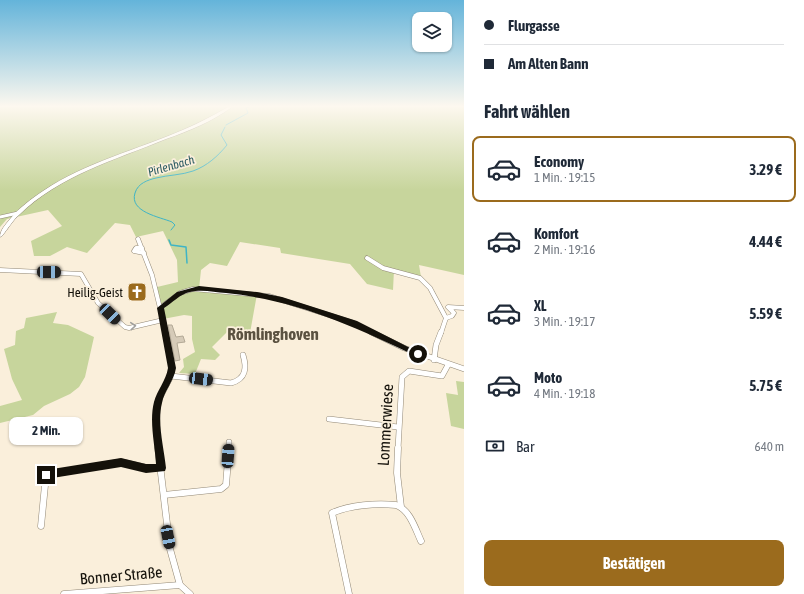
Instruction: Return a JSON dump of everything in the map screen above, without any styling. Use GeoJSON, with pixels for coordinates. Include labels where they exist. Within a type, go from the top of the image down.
{"type":"FeatureCollection","features":[{"type":"Feature","properties":{"kind":"main road"},"geometry":{"type":"LineString","coordinates":[[0,235],[18,213],[44,193],[67,179],[118,155],[174,135]]}},
{"type":"Feature","properties":{"kind":"street"},"geometry":{"type":"LineString","coordinates":[[0,216],[18,213]]}},
{"type":"Feature","properties":{"kind":"street"},"geometry":{"type":"LineString","coordinates":[[138,239],[144,253],[161,308],[172,368],[171,376],[158,401],[156,412],[166,524],[180,585],[190,594]]}},
{"type":"Feature","properties":{"kind":"street"},"geometry":{"type":"LineString","coordinates":[[142,248],[136,248],[134,251],[144,253]]}},
{"type":"Feature","properties":{"kind":"street"},"geometry":{"type":"LineString","coordinates":[[367,258],[383,268],[420,278],[430,288],[446,318],[436,345],[434,360]]}},
{"type":"Feature","properties":{"kind":"street"},"geometry":{"type":"LineString","coordinates":[[0,270],[81,274],[85,277],[90,291],[98,302],[125,326],[129,328],[163,320]]}},
{"type":"Feature","properties":{"kind":"street"},"geometry":{"type":"LineString","coordinates":[[161,308],[180,294],[193,289],[269,296],[354,323],[404,348],[464,370]]}},
{"type":"Feature","properties":{"kind":"street"},"geometry":{"type":"LineString","coordinates":[[442,309],[448,307],[464,308]]}},
{"type":"Feature","properties":{"kind":"street"},"geometry":{"type":"LineString","coordinates":[[446,318],[452,316],[454,313],[448,307]]}},
{"type":"Feature","properties":{"kind":"street"},"geometry":{"type":"LineString","coordinates":[[171,376],[230,383],[238,382],[243,378],[247,366],[243,355]]}},
{"type":"Feature","properties":{"kind":"street","name":"Lommerwiese"},"geometry":{"type":"LineString","coordinates":[[421,541],[406,513],[401,507],[397,473],[398,427],[402,377],[409,371],[442,376],[448,365]]}},
{"type":"Feature","properties":{"kind":"street"},"geometry":{"type":"LineString","coordinates":[[329,419],[398,427]]}},
{"type":"Feature","properties":{"kind":"street"},"geometry":{"type":"LineString","coordinates":[[164,494],[221,489],[226,485],[229,442]]}},
{"type":"Feature","properties":{"kind":"street"},"geometry":{"type":"LineString","coordinates":[[41,526],[46,475],[121,462],[146,468],[161,468]]}},
{"type":"Feature","properties":{"kind":"street"},"geometry":{"type":"LineString","coordinates":[[350,594],[332,513],[339,510],[392,505],[401,507]]}},
{"type":"Feature","properties":{"kind":"street","name":"Bonner Straße"},"geometry":{"type":"LineString","coordinates":[[64,594],[180,585]]}},
{"type":"Feature","properties":{"kind":"green space"},"geometry":{"type":"Polygon","coordinates":[[[0,135],[464,135],[464,275],[419,265],[421,277],[394,270],[393,290],[367,284],[350,264],[281,253],[280,248],[240,242],[227,266],[210,263],[201,270],[199,289],[257,294],[250,333],[227,332],[212,347],[220,355],[215,360],[201,359],[195,374],[179,373],[184,367],[183,359],[195,352],[192,339],[192,316],[184,315],[163,319],[157,287],[178,282],[177,260],[163,231],[136,237],[130,225],[115,223],[87,253],[67,247],[50,256],[34,256],[31,241],[62,226],[48,210],[7,219],[0,227],[0,135]]]}},
{"type":"Feature","properties":{"kind":"green space"},"geometry":{"type":"Polygon","coordinates":[[[57,312],[53,323],[68,325],[94,337],[85,377],[79,387],[70,394],[44,406],[33,415],[0,423],[0,406],[22,400],[12,379],[4,349],[15,345],[16,331],[24,328],[26,318],[57,312]]]}},
{"type":"Feature","properties":{"kind":"green space"},"geometry":{"type":"Polygon","coordinates":[[[456,381],[464,382],[464,429],[451,426],[446,393],[458,395],[456,381]]]}},
{"type":"Feature","properties":{"kind":"building","name":"Heilig-Geist"},"geometry":{"type":"Polygon","coordinates":[[[143,288],[145,297],[132,299],[130,290],[143,288]]]}},
{"type":"Feature","properties":{"kind":"building"},"geometry":{"type":"Polygon","coordinates":[[[168,325],[172,325],[176,337],[183,336],[185,342],[177,343],[180,360],[175,361],[168,325]]]}},
{"type":"Feature","properties":{"kind":"waterway","name":"Pirlenbach"},"geometry":{"type":"LineString","coordinates":[[171,230],[175,225],[172,222],[153,216],[137,205],[134,199],[136,190],[144,182],[189,172],[208,163],[227,145],[221,135]]}},
{"type":"Feature","properties":{"kind":"waterway","name":"Pirlenbach"},"geometry":{"type":"LineString","coordinates":[[169,240],[171,245],[186,247],[187,263]]}},
{"type":"Feature","properties":{"kind":"place","name":"Heilig-Geist"},"geometry":{"type":"Point","coordinates":[137,292]}},
{"type":"Feature","properties":{"kind":"district","name":"Römlinghoven"},"geometry":{"type":"Point","coordinates":[273,334]}},
{"type":"Feature","properties":{"kind":"route"},"geometry":{"type":"LineString","coordinates":[[46,475],[121,462],[146,468],[161,468],[156,426],[156,412],[158,401],[171,376],[172,368],[161,308],[188,290],[199,288],[257,294],[280,299],[354,323],[418,354]]}}]}
